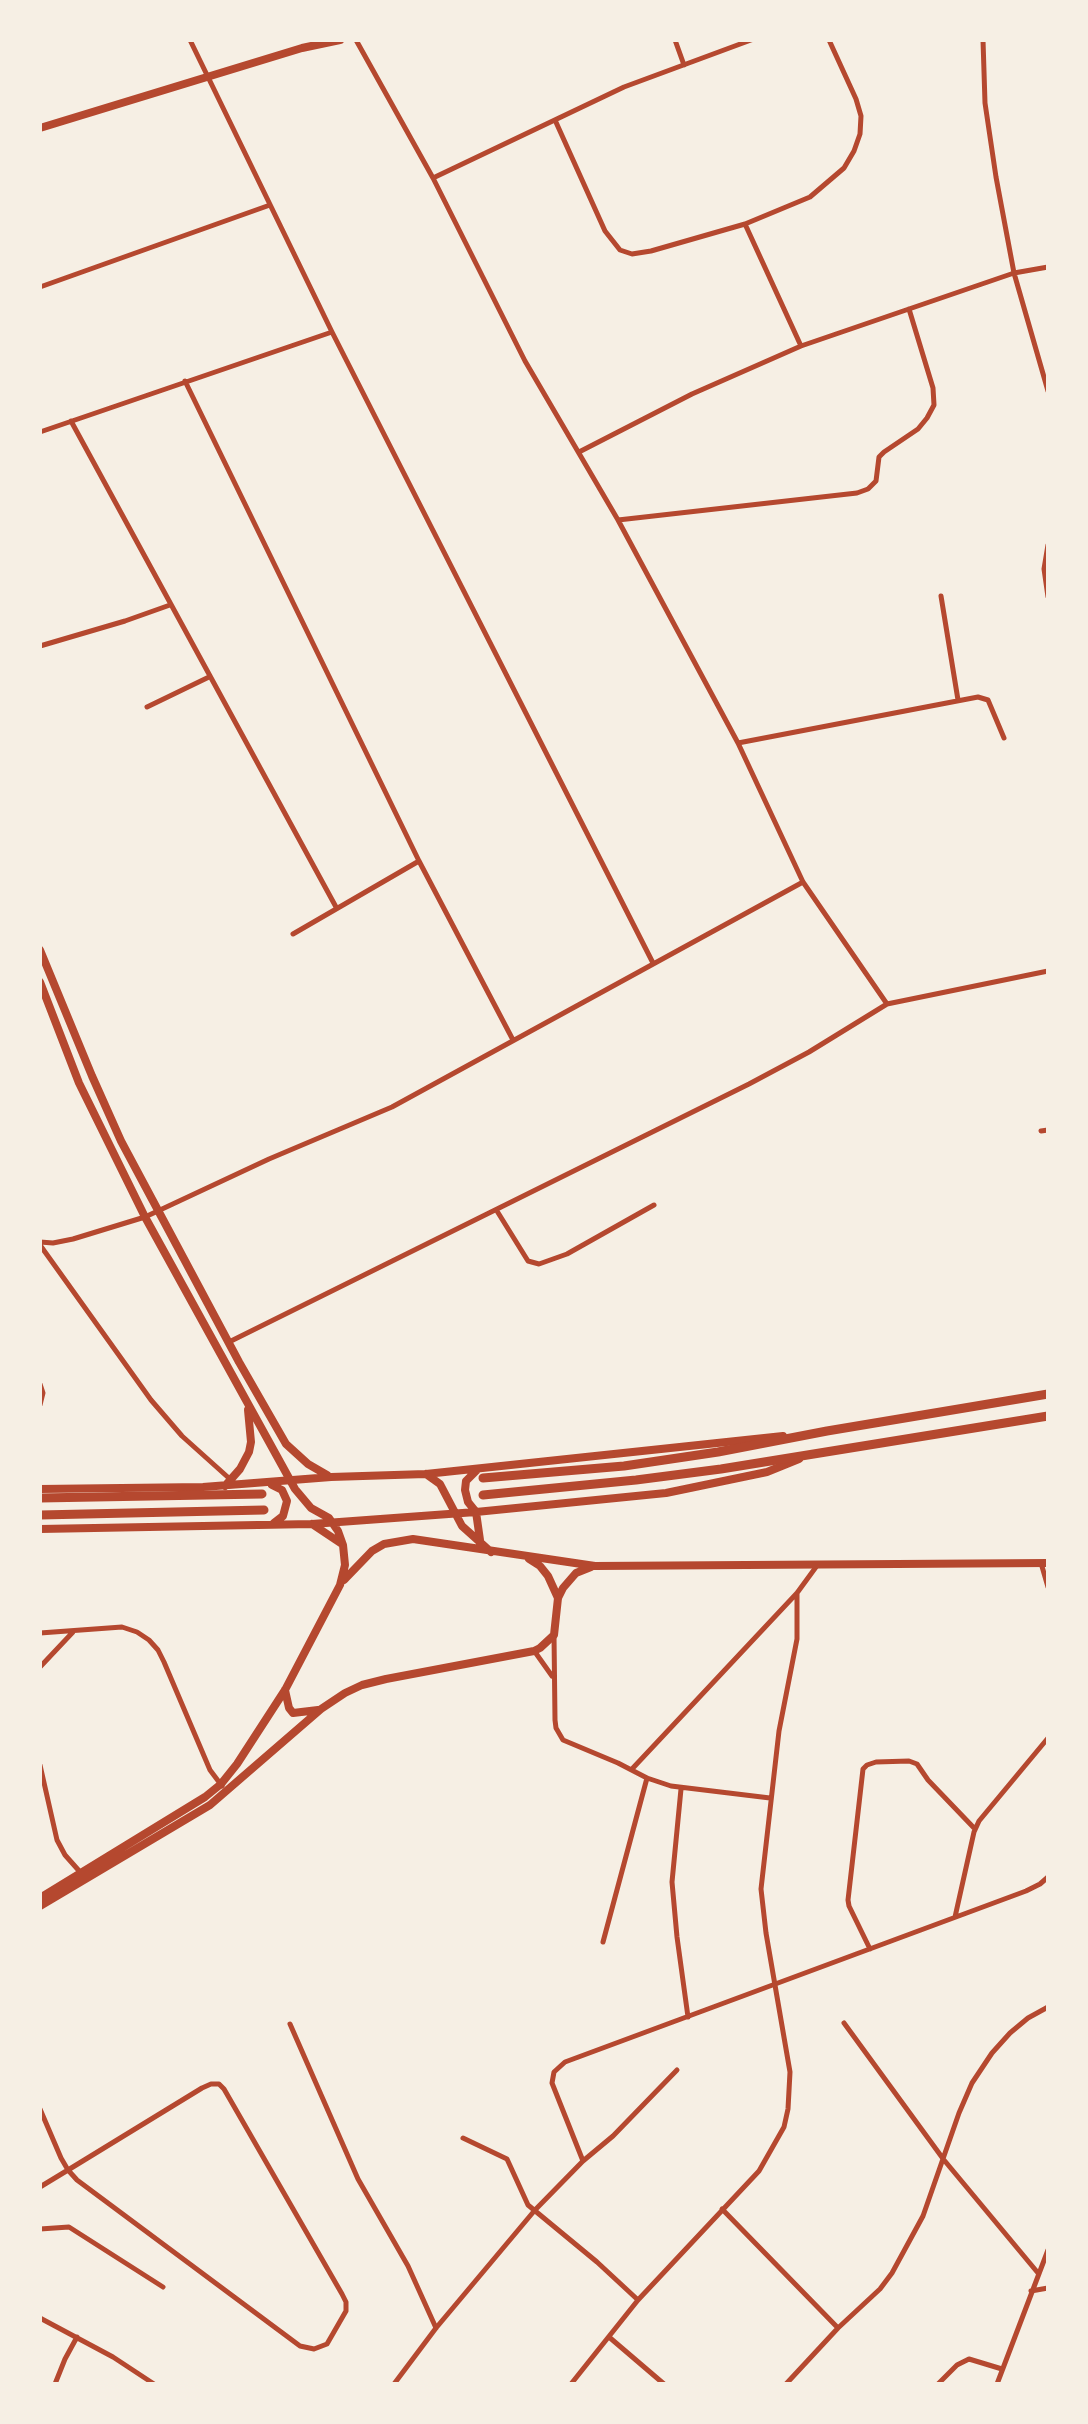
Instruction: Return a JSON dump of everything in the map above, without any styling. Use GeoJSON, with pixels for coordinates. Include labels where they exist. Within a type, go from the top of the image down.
{"type":"FeatureCollection","features":[{"type":"Feature","properties":{"kind":"highway"},"geometry":{"type":"LineString","coordinates":[[480,1474],[624,1466],[1048,1394]]}},
{"type":"Feature","properties":{"kind":"highway"},"geometry":{"type":"LineString","coordinates":[[483,1495],[636,1480],[808,1456],[1048,1416]]}},
{"type":"Feature","properties":{"kind":"highway"},"geometry":{"type":"LineString","coordinates":[[40,1498],[264,1489]]}},
{"type":"Feature","properties":{"kind":"highway"},"geometry":{"type":"LineString","coordinates":[[40,1516],[264,1510]]}},
{"type":"Feature","properties":{"kind":"street"},"geometry":{"type":"LineString","coordinates":[[190,40],[332,332],[653,964]]}},
{"type":"Feature","properties":{"kind":"street"},"geometry":{"type":"LineString","coordinates":[[40,128],[302,48],[340,40]]}},
{"type":"Feature","properties":{"kind":"street"},"geometry":{"type":"LineString","coordinates":[[356,40],[433,178],[524,361],[618,520],[738,742],[803,882],[887,1004]]}},
{"type":"Feature","properties":{"kind":"street"},"geometry":{"type":"LineString","coordinates":[[675,40],[684,65]]}},
{"type":"Feature","properties":{"kind":"street"},"geometry":{"type":"LineString","coordinates":[[433,178],[624,88],[751,40]]}},
{"type":"Feature","properties":{"kind":"street"},"geometry":{"type":"LineString","coordinates":[[555,120],[605,230],[620,250],[632,254],[650,252],[745,224],[810,197],[844,168],[860,134],[861,116],[829,40]]}},
{"type":"Feature","properties":{"kind":"street"},"geometry":{"type":"LineString","coordinates":[[984,40],[986,103],[996,177],[1014,272],[1048,391]]}},
{"type":"Feature","properties":{"kind":"street"},"geometry":{"type":"LineString","coordinates":[[40,287],[270,205]]}},
{"type":"Feature","properties":{"kind":"street"},"geometry":{"type":"LineString","coordinates":[[745,224],[800,346]]}},
{"type":"Feature","properties":{"kind":"street"},"geometry":{"type":"LineString","coordinates":[[579,452],[692,394],[800,346],[1014,272],[1048,268]]}},
{"type":"Feature","properties":{"kind":"street"},"geometry":{"type":"LineString","coordinates":[[618,520],[868,490],[876,480],[880,457],[918,429],[934,405],[933,388],[909,309]]}},
{"type":"Feature","properties":{"kind":"street"},"geometry":{"type":"LineString","coordinates":[[40,432],[332,332]]}},
{"type":"Feature","properties":{"kind":"street"},"geometry":{"type":"LineString","coordinates":[[185,381],[420,862],[513,1040]]}},
{"type":"Feature","properties":{"kind":"street"},"geometry":{"type":"LineString","coordinates":[[70,421],[336,907]]}},
{"type":"Feature","properties":{"kind":"street"},"geometry":{"type":"LineString","coordinates":[[1048,545],[1044,569],[1048,597]]}},
{"type":"Feature","properties":{"kind":"street"},"geometry":{"type":"LineString","coordinates":[[941,596],[958,700]]}},
{"type":"Feature","properties":{"kind":"street"},"geometry":{"type":"LineString","coordinates":[[40,646],[170,605]]}},
{"type":"Feature","properties":{"kind":"street"},"geometry":{"type":"LineString","coordinates":[[147,706],[209,677]]}},
{"type":"Feature","properties":{"kind":"street"},"geometry":{"type":"LineString","coordinates":[[738,742],[978,696],[988,700],[1004,738]]}},
{"type":"Feature","properties":{"kind":"street"},"geometry":{"type":"LineString","coordinates":[[293,934],[420,862]]}},
{"type":"Feature","properties":{"kind":"street"},"geometry":{"type":"LineString","coordinates":[[40,1243],[73,1240],[145,1218],[237,1173],[392,1107],[803,882]]}},
{"type":"Feature","properties":{"kind":"street"},"geometry":{"type":"LineString","coordinates":[[40,950],[107,1110],[239,1362],[286,1444],[308,1464],[332,1477]]}},
{"type":"Feature","properties":{"kind":"street"},"geometry":{"type":"LineString","coordinates":[[228,1342],[809,1052],[887,1004],[1048,971]]}},
{"type":"Feature","properties":{"kind":"street"},"geometry":{"type":"LineString","coordinates":[[40,982],[79,1084],[145,1218],[290,1481],[305,1503],[333,1523],[345,1565],[340,1585],[284,1690],[225,1788],[80,1873],[40,1902]]}},
{"type":"Feature","properties":{"kind":"street"},"geometry":{"type":"LineString","coordinates":[[497,1211],[528,1261],[534,1264],[567,1254],[654,1205]]}},
{"type":"Feature","properties":{"kind":"street"},"geometry":{"type":"LineString","coordinates":[[40,1243],[151,1400],[228,1483]]}},
{"type":"Feature","properties":{"kind":"street"},"geometry":{"type":"LineString","coordinates":[[228,1368],[239,1362]]}},
{"type":"Feature","properties":{"kind":"street"},"geometry":{"type":"LineString","coordinates":[[40,1384],[40,1405]]}},
{"type":"Feature","properties":{"kind":"street"},"geometry":{"type":"LineString","coordinates":[[228,1483],[245,1461],[251,1442],[246,1401]]}},
{"type":"Feature","properties":{"kind":"street"},"geometry":{"type":"LineString","coordinates":[[40,1529],[312,1524],[476,1512],[666,1493],[767,1472],[808,1456]]}},
{"type":"Feature","properties":{"kind":"street"},"geometry":{"type":"LineString","coordinates":[[426,1474],[440,1484],[468,1532],[491,1552]]}},
{"type":"Feature","properties":{"kind":"street"},"geometry":{"type":"LineString","coordinates":[[480,1474],[471,1474],[465,1490],[476,1512],[480,1540]]}},
{"type":"Feature","properties":{"kind":"street"},"geometry":{"type":"LineString","coordinates":[[264,1489],[290,1481],[332,1477],[480,1474]]}},
{"type":"Feature","properties":{"kind":"street"},"geometry":{"type":"LineString","coordinates":[[40,1489],[228,1483],[282,1490],[287,1500],[283,1516],[270,1525]]}},
{"type":"Feature","properties":{"kind":"street"},"geometry":{"type":"LineString","coordinates":[[312,1524],[342,1545]]}},
{"type":"Feature","properties":{"kind":"street"},"geometry":{"type":"LineString","coordinates":[[340,1585],[372,1551],[396,1541],[413,1540],[595,1566],[1044,1563],[1048,1587]]}},
{"type":"Feature","properties":{"kind":"street"},"geometry":{"type":"LineString","coordinates":[[524,1556],[540,1566],[558,1598]]}},
{"type":"Feature","properties":{"kind":"street"},"geometry":{"type":"LineString","coordinates":[[632,1769],[798,1593],[817,1565]]}},
{"type":"Feature","properties":{"kind":"street"},"geometry":{"type":"LineString","coordinates":[[595,1566],[576,1573],[558,1598],[553,1678],[556,1728],[563,1740],[681,1789],[770,1798]]}},
{"type":"Feature","properties":{"kind":"street"},"geometry":{"type":"LineString","coordinates":[[571,2384],[638,2300],[759,2171],[784,2127],[790,2072],[762,1906],[770,1798],[797,1640],[798,1593]]}},
{"type":"Feature","properties":{"kind":"street"},"geometry":{"type":"LineString","coordinates":[[40,1633],[122,1627],[149,1640],[164,1662],[210,1770],[225,1788]]}},
{"type":"Feature","properties":{"kind":"street"},"geometry":{"type":"LineString","coordinates":[[40,1667],[75,1629]]}},
{"type":"Feature","properties":{"kind":"street"},"geometry":{"type":"LineString","coordinates":[[40,1902],[198,1813],[320,1709],[362,1685],[534,1651],[554,1635]]}},
{"type":"Feature","properties":{"kind":"street"},"geometry":{"type":"LineString","coordinates":[[534,1651],[553,1678]]}},
{"type":"Feature","properties":{"kind":"street"},"geometry":{"type":"LineString","coordinates":[[284,1690],[293,1713],[320,1709]]}},
{"type":"Feature","properties":{"kind":"street"},"geometry":{"type":"LineString","coordinates":[[954,1917],[975,1829],[1048,1738]]}},
{"type":"Feature","properties":{"kind":"street"},"geometry":{"type":"LineString","coordinates":[[870,1949],[848,1900],[861,1775],[867,1764],[917,1764],[975,1829]]}},
{"type":"Feature","properties":{"kind":"street"},"geometry":{"type":"LineString","coordinates":[[40,1765],[57,1840],[80,1873]]}},
{"type":"Feature","properties":{"kind":"street"},"geometry":{"type":"LineString","coordinates":[[603,1942],[647,1778]]}},
{"type":"Feature","properties":{"kind":"street"},"geometry":{"type":"LineString","coordinates":[[681,1789],[672,1882],[688,2017]]}},
{"type":"Feature","properties":{"kind":"street"},"geometry":{"type":"LineString","coordinates":[[583,2161],[552,2083],[554,2072],[565,2062],[1026,1891],[1048,1877]]}},
{"type":"Feature","properties":{"kind":"street"},"geometry":{"type":"LineString","coordinates":[[786,2384],[880,2289],[923,2216],[972,2083],[1010,2033],[1048,2008]]}},
{"type":"Feature","properties":{"kind":"street"},"geometry":{"type":"LineString","coordinates":[[290,2024],[358,2179],[408,2266],[436,2328]]}},
{"type":"Feature","properties":{"kind":"street"},"geometry":{"type":"LineString","coordinates":[[844,2024],[944,2160],[1038,2273]]}},
{"type":"Feature","properties":{"kind":"street"},"geometry":{"type":"LineString","coordinates":[[394,2384],[535,2210],[677,2070]]}},
{"type":"Feature","properties":{"kind":"street"},"geometry":{"type":"LineString","coordinates":[[40,2110],[68,2170],[77,2180],[300,2346],[314,2349],[327,2344],[346,2311],[342,2294],[219,2084],[202,2088],[68,2170],[40,2187]]}},
{"type":"Feature","properties":{"kind":"street"},"geometry":{"type":"LineString","coordinates":[[463,2138],[507,2159],[528,2205],[638,2300]]}},
{"type":"Feature","properties":{"kind":"street"},"geometry":{"type":"LineString","coordinates":[[722,2209],[838,2328]]}},
{"type":"Feature","properties":{"kind":"street"},"geometry":{"type":"LineString","coordinates":[[40,2228],[69,2227],[163,2287]]}},
{"type":"Feature","properties":{"kind":"street"},"geometry":{"type":"LineString","coordinates":[[996,2384],[1048,2250]]}},
{"type":"Feature","properties":{"kind":"street"},"geometry":{"type":"LineString","coordinates":[[1031,2291],[1048,2288]]}},
{"type":"Feature","properties":{"kind":"street"},"geometry":{"type":"LineString","coordinates":[[40,2318],[154,2384]]}},
{"type":"Feature","properties":{"kind":"street"},"geometry":{"type":"LineString","coordinates":[[609,2336],[664,2384]]}},
{"type":"Feature","properties":{"kind":"street"},"geometry":{"type":"LineString","coordinates":[[55,2384],[78,2337]]}},
{"type":"Feature","properties":{"kind":"street"},"geometry":{"type":"LineString","coordinates":[[938,2384],[969,2359],[1002,2369]]}}]}
